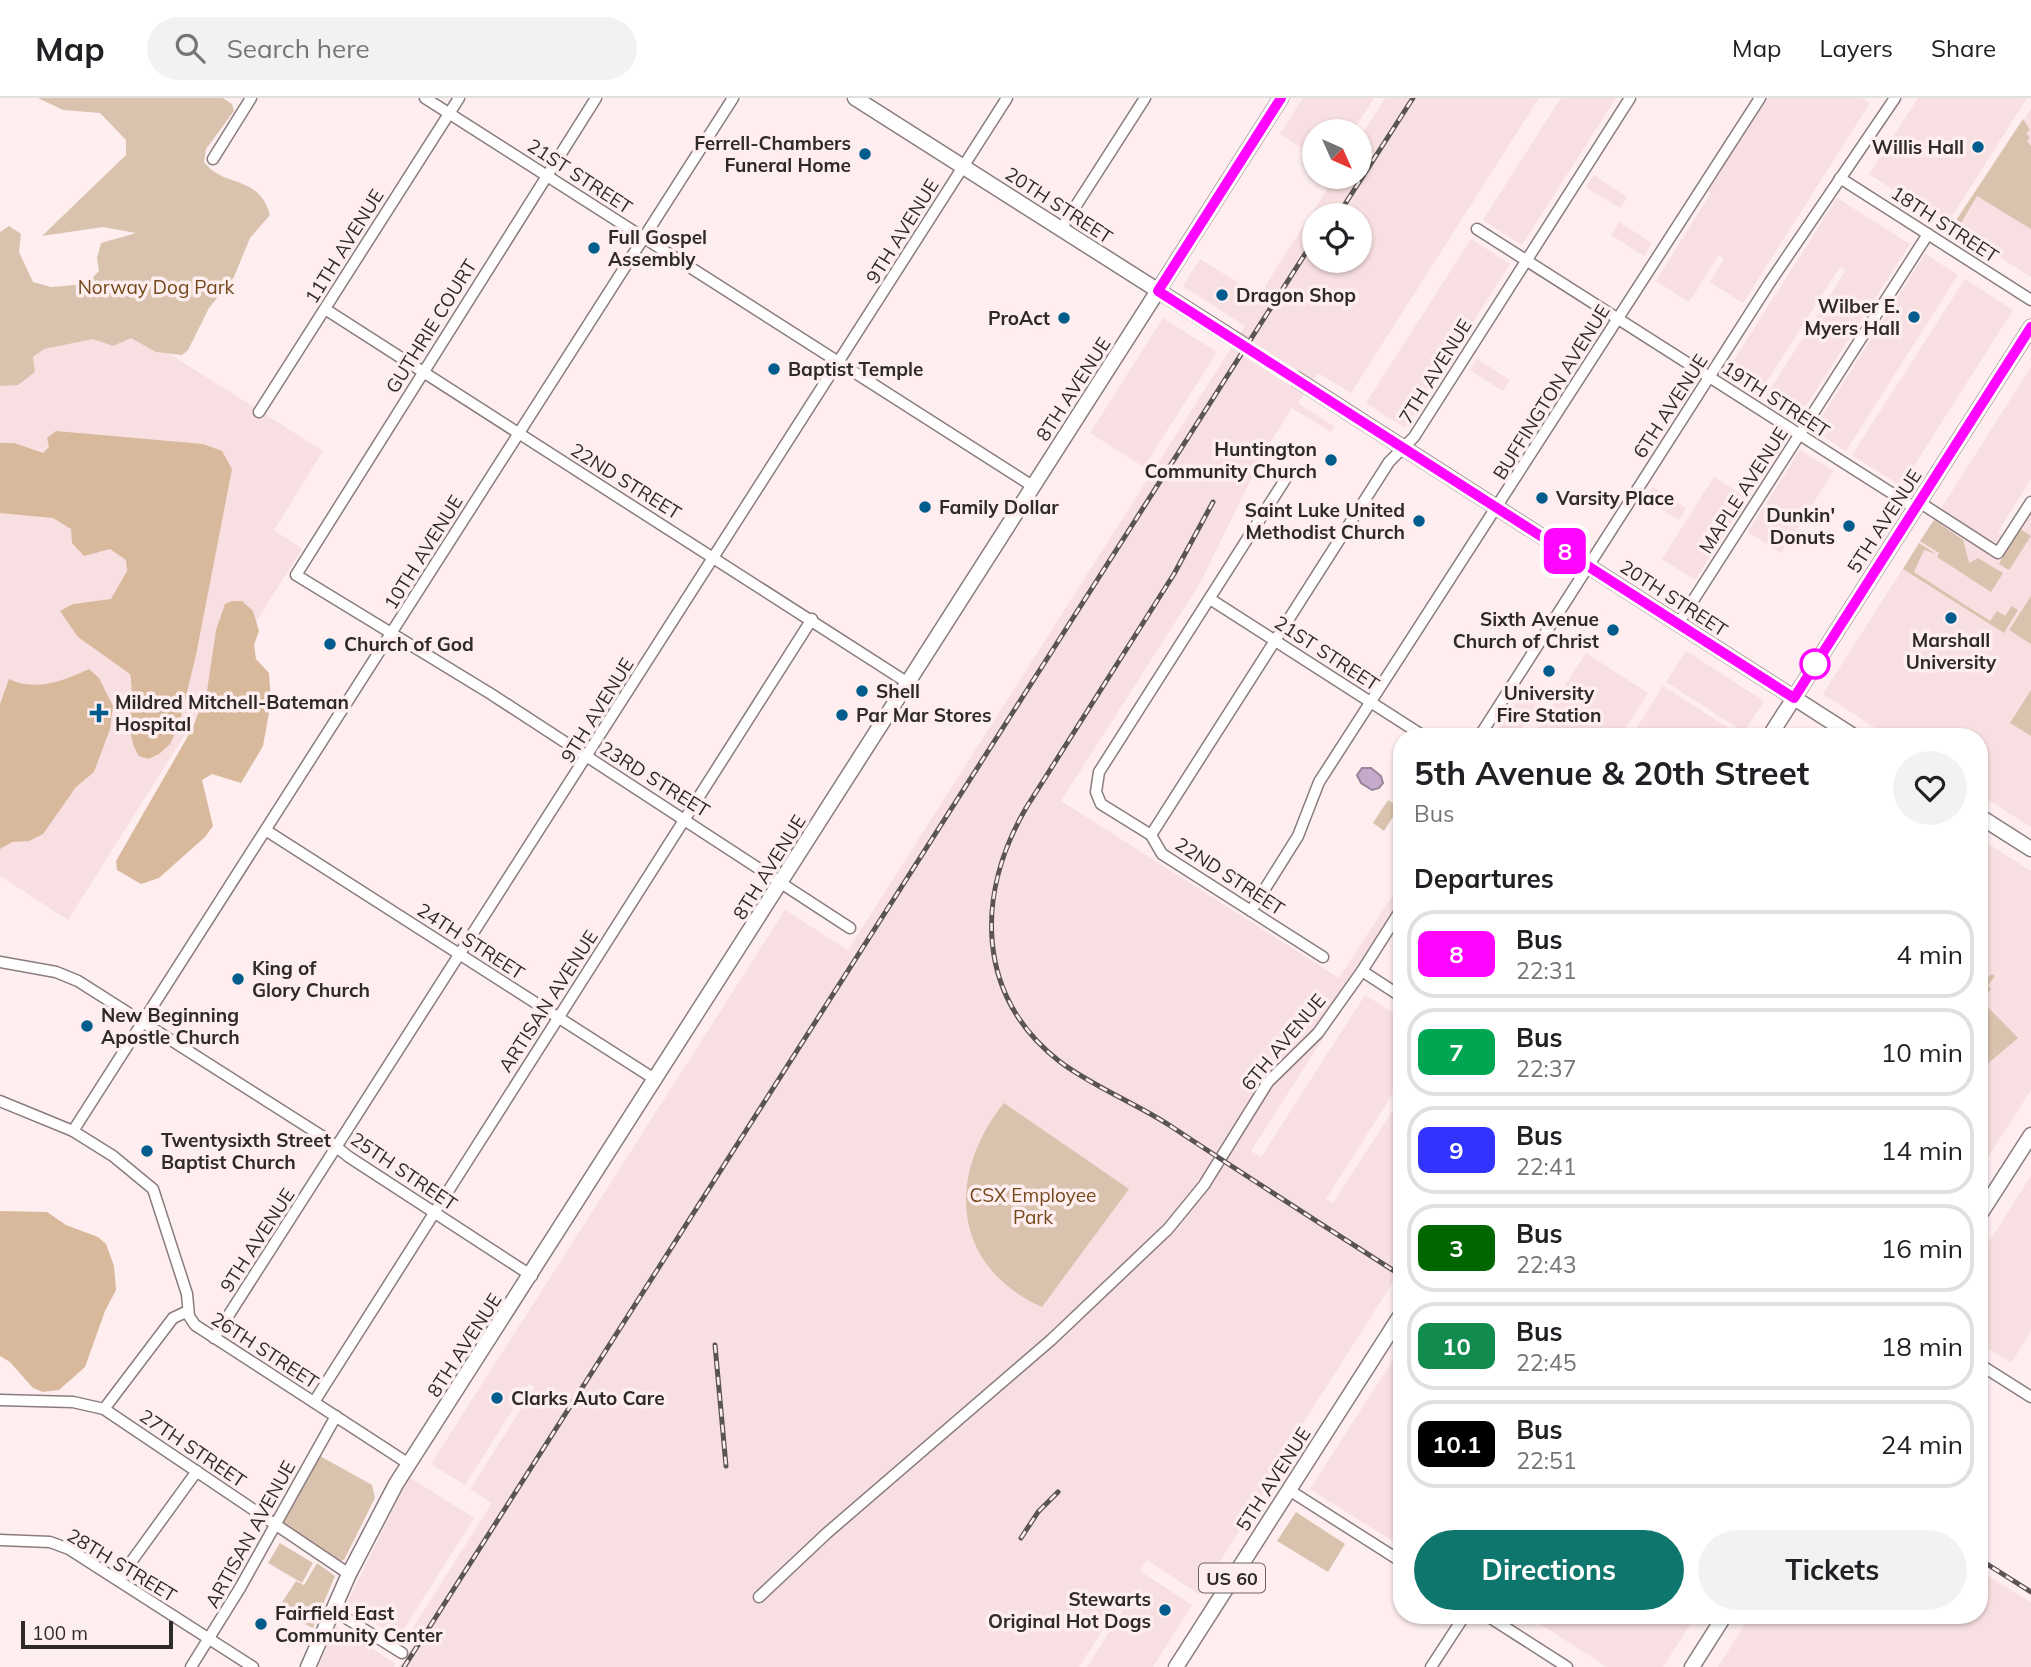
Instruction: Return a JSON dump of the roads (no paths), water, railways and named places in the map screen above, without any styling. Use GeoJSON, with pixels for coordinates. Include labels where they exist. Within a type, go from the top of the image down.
{"type":"FeatureCollection","features":[{"type":"Feature","properties":{"kind":"main road","name":"20TH STREET"},"geometry":{"type":"LineString","coordinates":[[855,98],[1242,344]]}},
{"type":"Feature","properties":{"kind":"main road","name":"8TH AVENUE"},"geometry":{"type":"LineString","coordinates":[[308,1667],[349,1574],[409,1464],[532,1276],[1281,98]]}},
{"type":"Feature","properties":{"kind":"main road","name":"5TH AVENUE"},"geometry":{"type":"LineString","coordinates":[[1775,728],[2031,327]]}},
{"type":"Feature","properties":{"kind":"main road","name":"20TH STREET"},"geometry":{"type":"LineString","coordinates":[[1296,379],[1841,728]]}},
{"type":"Feature","properties":{"kind":"main road"},"geometry":{"type":"LineString","coordinates":[[1988,822],[2031,849]]}},
{"type":"Feature","properties":{"kind":"main road"},"geometry":{"type":"LineString","coordinates":[[1988,1202],[2031,1135]]}},
{"type":"Feature","properties":{"kind":"main road","name":"5TH AVENUE"},"geometry":{"type":"LineString","coordinates":[[1176,1667],[1393,1327]]}},
{"type":"Feature","properties":{"kind":"main road"},"geometry":{"type":"LineString","coordinates":[[1692,1667],[1719,1624]]}},
{"type":"Feature","properties":{"kind":"street","name":"21ST STREET"},"geometry":{"type":"LineString","coordinates":[[425,98],[1034,487]]}},
{"type":"Feature","properties":{"kind":"street","name":"11TH AVENUE"},"geometry":{"type":"LineString","coordinates":[[258,412],[459,98]]}},
{"type":"Feature","properties":{"kind":"street","name":"GUTHRIE COURT"},"geometry":{"type":"LineString","coordinates":[[296,575],[596,98]]}},
{"type":"Feature","properties":{"kind":"street","name":"10TH AVENUE"},"geometry":{"type":"LineString","coordinates":[[73,1131],[733,98]]}},
{"type":"Feature","properties":{"kind":"street","name":"9TH AVENUE"},"geometry":{"type":"LineString","coordinates":[[214,1338],[461,956],[1007,98]]}},
{"type":"Feature","properties":{"kind":"street"},"geometry":{"type":"LineString","coordinates":[[1062,229],[1145,98]]}},
{"type":"Feature","properties":{"kind":"street","name":"7TH AVENUE"},"geometry":{"type":"LineString","coordinates":[[1151,835],[1390,462],[1414,437],[1630,98]]}},
{"type":"Feature","properties":{"kind":"street","name":"BUFFINGTON AVENUE"},"geometry":{"type":"LineString","coordinates":[[1251,911],[1298,836],[1319,782],[1760,98]]}},
{"type":"Feature","properties":{"kind":"street","name":"6TH AVENUE"},"geometry":{"type":"LineString","coordinates":[[1485,728],[1709,377],[1895,98]]}},
{"type":"Feature","properties":{"kind":"street"},"geometry":{"type":"LineString","coordinates":[[213,159],[246,100]]}},
{"type":"Feature","properties":{"kind":"street","name":"18TH STREET"},"geometry":{"type":"LineString","coordinates":[[1840,178],[2031,300]]}},
{"type":"Feature","properties":{"kind":"street","name":"19TH STREET"},"geometry":{"type":"LineString","coordinates":[[1477,229],[1799,435],[1998,553],[2031,502]]}},
{"type":"Feature","properties":{"kind":"street","name":"MAPLE AVENUE"},"geometry":{"type":"LineString","coordinates":[[1678,624],[1927,234]]}},
{"type":"Feature","properties":{"kind":"street","name":"22ND STREET"},"geometry":{"type":"LineString","coordinates":[[325,309],[908,683]]}},
{"type":"Feature","properties":{"kind":"street"},"geometry":{"type":"LineString","coordinates":[[1210,599],[1289,475]]}},
{"type":"Feature","properties":{"kind":"street","name":"23RD STREET"},"geometry":{"type":"LineString","coordinates":[[296,575],[686,818],[850,928]]}},
{"type":"Feature","properties":{"kind":"street","name":"21ST STREET"},"geometry":{"type":"LineString","coordinates":[[1210,599],[1411,728]]}},
{"type":"Feature","properties":{"kind":"street","name":"22ND STREET"},"geometry":{"type":"LineString","coordinates":[[1210,599],[1099,772],[1096,792],[1106,808],[1151,835],[1161,854],[1323,957]]}},
{"type":"Feature","properties":{"kind":"street","name":"ARTISAN AVENUE"},"geometry":{"type":"LineString","coordinates":[[314,1402],[812,620]]}},
{"type":"Feature","properties":{"kind":"street","name":"24TH STREET"},"geometry":{"type":"LineString","coordinates":[[267,831],[656,1080]]}},
{"type":"Feature","properties":{"kind":"street","name":"6TH AVENUE"},"geometry":{"type":"LineString","coordinates":[[758,1597],[1089,1306],[1168,1228],[1216,1166],[1268,1082],[1311,1041],[1363,971],[1393,923]]}},
{"type":"Feature","properties":{"kind":"street","name":"25TH STREET"},"geometry":{"type":"LineString","coordinates":[[0,962],[72,978],[337,1147],[532,1276]]}},
{"type":"Feature","properties":{"kind":"street"},"geometry":{"type":"LineString","coordinates":[[1363,971],[1393,991]]}},
{"type":"Feature","properties":{"kind":"street","name":"26TH STREET"},"geometry":{"type":"LineString","coordinates":[[0,1101],[73,1131],[126,1167],[161,1198],[187,1294],[188,1311],[195,1325],[409,1464]]}},
{"type":"Feature","properties":{"kind":"street"},"geometry":{"type":"LineString","coordinates":[[104,1409],[173,1318],[188,1311]]}},
{"type":"Feature","properties":{"kind":"street"},"geometry":{"type":"LineString","coordinates":[[1988,1370],[2031,1397]]}},
{"type":"Feature","properties":{"kind":"street","name":"27TH STREET"},"geometry":{"type":"LineString","coordinates":[[0,1400],[73,1402],[104,1409],[349,1574]]}},
{"type":"Feature","properties":{"kind":"street","name":"ARTISAN AVENUE"},"geometry":{"type":"LineString","coordinates":[[191,1667],[276,1525],[336,1416]]}},
{"type":"Feature","properties":{"kind":"street"},"geometry":{"type":"LineString","coordinates":[[118,1580],[197,1471]]}},
{"type":"Feature","properties":{"kind":"street"},"geometry":{"type":"LineString","coordinates":[[1289,1490],[1393,1556]]}},
{"type":"Feature","properties":{"kind":"street","name":"28TH STREET"},"geometry":{"type":"LineString","coordinates":[[0,1540],[61,1545],[253,1667]]}},
{"type":"Feature","properties":{"kind":"street"},"geometry":{"type":"LineString","coordinates":[[333,1609],[402,1653]]}},
{"type":"Feature","properties":{"kind":"street"},"geometry":{"type":"LineString","coordinates":[[1431,1667],[1459,1624]]}},
{"type":"Feature","properties":{"kind":"street"},"geometry":{"type":"LineString","coordinates":[[1500,1624],[1566,1667]]}},
{"type":"Feature","properties":{"kind":"tunnel"},"geometry":{"type":"LineString","coordinates":[[1242,344],[1296,379]]}},
{"type":"Feature","properties":{"kind":"railway"},"geometry":{"type":"LineString","coordinates":[[1346,203],[1413,98]]}},
{"type":"Feature","properties":{"kind":"railway"},"geometry":{"type":"LineString","coordinates":[[404,1667],[1302,259]]}},
{"type":"Feature","properties":{"kind":"railway"},"geometry":{"type":"LineString","coordinates":[[1213,502],[1174,574],[1026,808],[1010,841],[998,875],[992,908],[992,942],[998,975],[1011,1006],[1031,1035],[1059,1061],[1084,1078],[1169,1125],[1393,1270]]}},
{"type":"Feature","properties":{"kind":"railway"},"geometry":{"type":"LineString","coordinates":[[715,1345],[726,1466]]}},
{"type":"Feature","properties":{"kind":"railway"},"geometry":{"type":"LineString","coordinates":[[1021,1538],[1038,1512],[1058,1492]]}},
{"type":"Feature","properties":{"kind":"railway"},"geometry":{"type":"LineString","coordinates":[[1988,1565],[2031,1592]]}},
{"type":"Feature","properties":{"kind":"place","name":"Willis Hall"},"geometry":{"type":"Point","coordinates":[1978,147]}},
{"type":"Feature","properties":{"kind":"place","name":"Ferrell-Chambers Funeral Home"},"geometry":{"type":"Point","coordinates":[865,154]}},
{"type":"Feature","properties":{"kind":"place","name":"Full Gospel Assembly"},"geometry":{"type":"Point","coordinates":[594,248]}},
{"type":"Feature","properties":{"kind":"place","name":"Dragon Shop"},"geometry":{"type":"Point","coordinates":[1222,295]}},
{"type":"Feature","properties":{"kind":"place","name":"Wilber E. Myers Hall"},"geometry":{"type":"Point","coordinates":[1914,317]}},
{"type":"Feature","properties":{"kind":"place","name":"ProAct"},"geometry":{"type":"Point","coordinates":[1064,318]}},
{"type":"Feature","properties":{"kind":"place","name":"Baptist Temple"},"geometry":{"type":"Point","coordinates":[774,369]}},
{"type":"Feature","properties":{"kind":"place","name":"Huntington Community Church"},"geometry":{"type":"Point","coordinates":[1331,460]}},
{"type":"Feature","properties":{"kind":"place","name":"Varsity Place"},"geometry":{"type":"Point","coordinates":[1542,498]}},
{"type":"Feature","properties":{"kind":"place","name":"Family Dollar"},"geometry":{"type":"Point","coordinates":[925,507]}},
{"type":"Feature","properties":{"kind":"place","name":"Saint Luke United Methodist Church"},"geometry":{"type":"Point","coordinates":[1419,521]}},
{"type":"Feature","properties":{"kind":"place","name":"Dunkin' Donuts"},"geometry":{"type":"Point","coordinates":[1849,526]}},
{"type":"Feature","properties":{"kind":"place","name":"Marshall University"},"geometry":{"type":"Point","coordinates":[1951,618]}},
{"type":"Feature","properties":{"kind":"place","name":"Sixth Avenue Church of Christ"},"geometry":{"type":"Point","coordinates":[1613,630]}},
{"type":"Feature","properties":{"kind":"place","name":"Church of God"},"geometry":{"type":"Point","coordinates":[330,644]}},
{"type":"Feature","properties":{"kind":"place","name":"University Fire Station"},"geometry":{"type":"Point","coordinates":[1549,671]}},
{"type":"Feature","properties":{"kind":"place","name":"Shell"},"geometry":{"type":"Point","coordinates":[862,691]}},
{"type":"Feature","properties":{"kind":"place","name":"Mildred Mitchell-Bateman Hospital"},"geometry":{"type":"Point","coordinates":[99,713]}},
{"type":"Feature","properties":{"kind":"place","name":"Par Mar Stores"},"geometry":{"type":"Point","coordinates":[842,715]}},
{"type":"Feature","properties":{"kind":"place","name":"King of Glory Church"},"geometry":{"type":"Point","coordinates":[238,979]}},
{"type":"Feature","properties":{"kind":"place","name":"New Beginning Apostle Church"},"geometry":{"type":"Point","coordinates":[87,1026]}},
{"type":"Feature","properties":{"kind":"place","name":"Twentysixth Street Baptist Church"},"geometry":{"type":"Point","coordinates":[147,1151]}},
{"type":"Feature","properties":{"kind":"place","name":"Clarks Auto Care"},"geometry":{"type":"Point","coordinates":[497,1398]}},
{"type":"Feature","properties":{"kind":"place","name":"Stewarts Original Hot Dogs"},"geometry":{"type":"Point","coordinates":[1165,1610]}},
{"type":"Feature","properties":{"kind":"place","name":"Fairfield East Community Center"},"geometry":{"type":"Point","coordinates":[261,1624]}},
{"type":"Feature","properties":{"kind":"park label","name":"Norway Dog Park"},"geometry":{"type":"Point","coordinates":[156,287]}},
{"type":"Feature","properties":{"kind":"park label","name":"CSX Employee Park"},"geometry":{"type":"Point","coordinates":[1033,1206]}}]}
